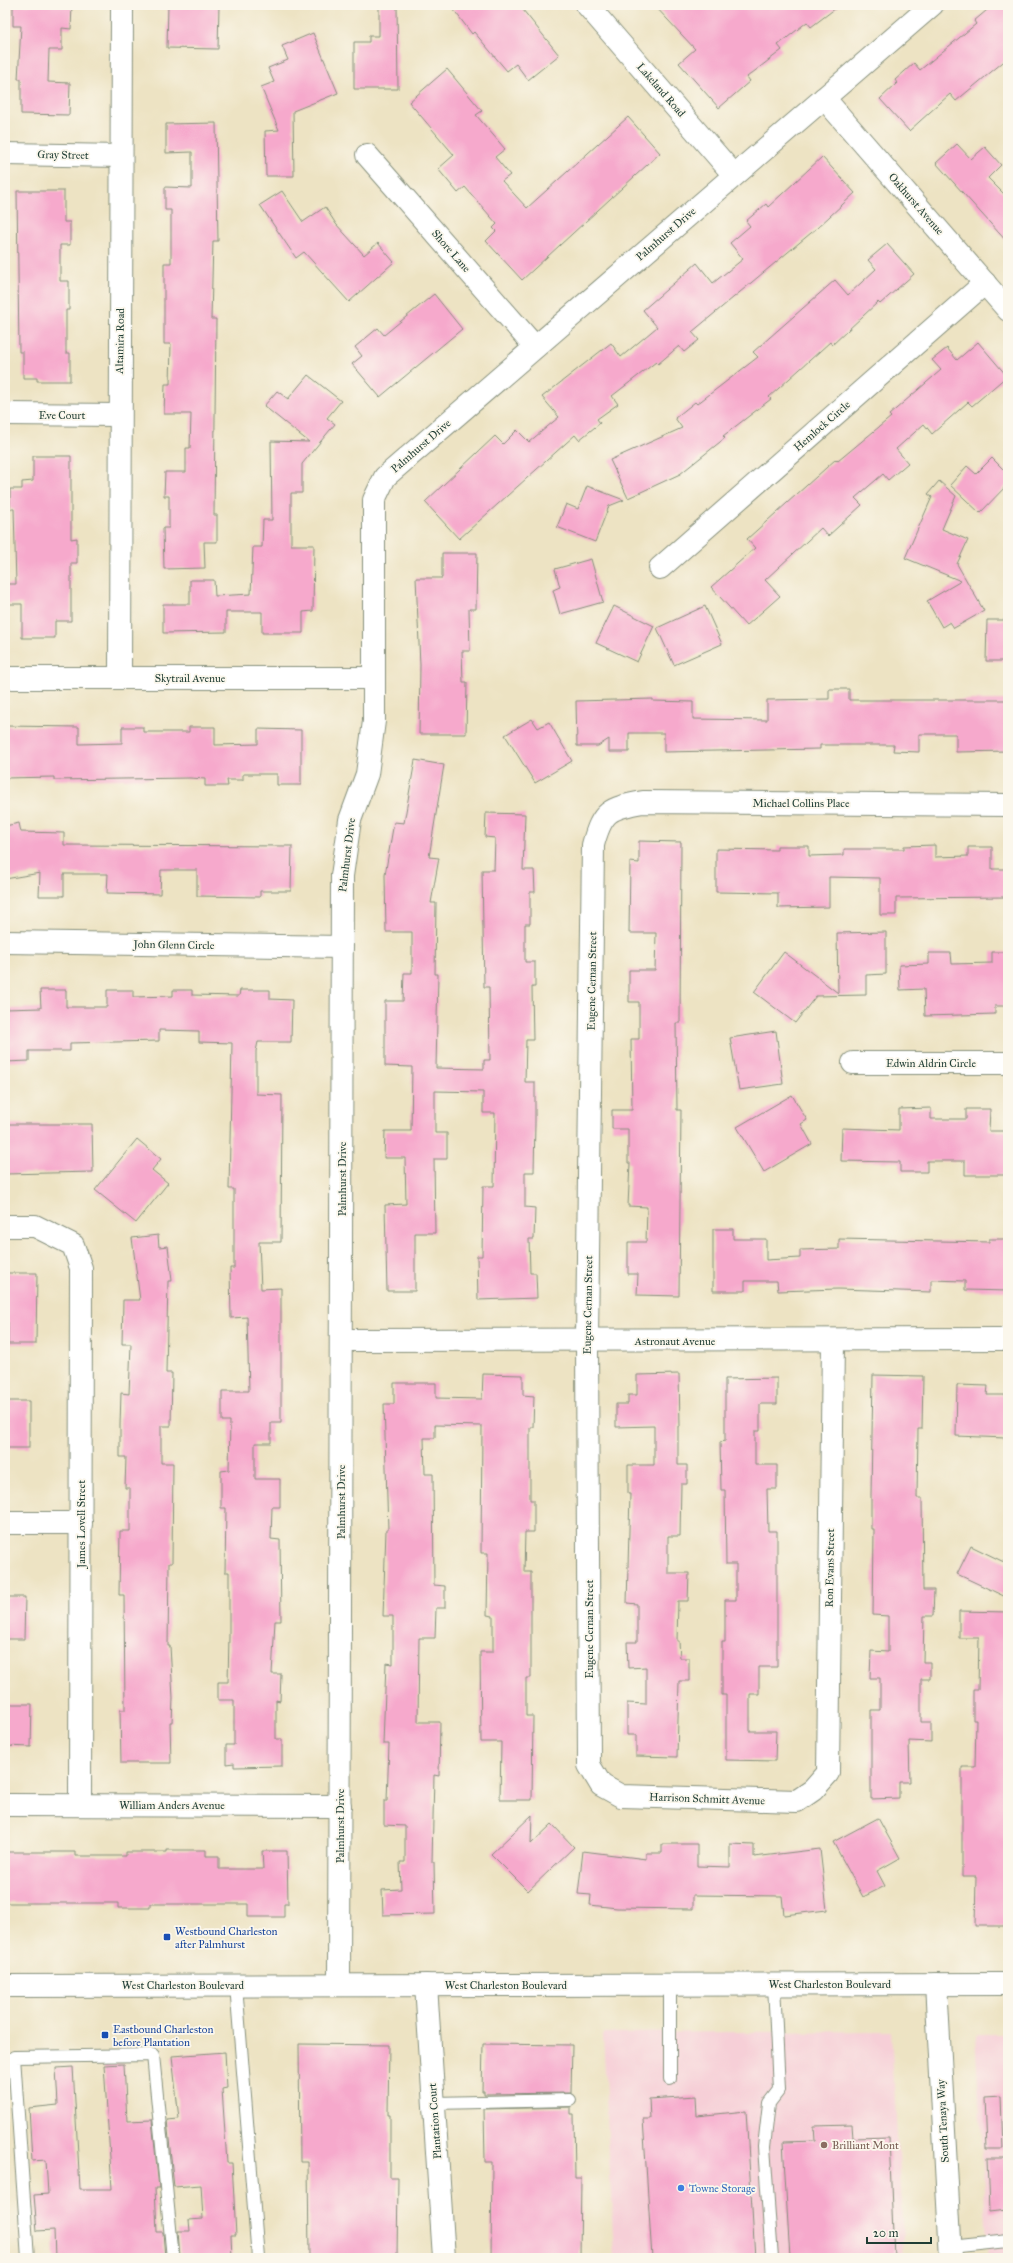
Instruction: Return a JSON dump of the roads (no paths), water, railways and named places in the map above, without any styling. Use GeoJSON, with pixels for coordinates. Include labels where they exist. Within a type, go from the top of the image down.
{"type":"FeatureCollection","features":[{"type":"Feature","properties":{"kind":"street","name":"Altamira Road"},"geometry":{"type":"LineString","coordinates":[[120,678],[119,415],[122,5]]}},
{"type":"Feature","properties":{"kind":"street","name":"Lakeland Road"},"geometry":{"type":"LineString","coordinates":[[587,5],[734,175]]}},
{"type":"Feature","properties":{"kind":"street","name":"Palmhurst Drive"},"geometry":{"type":"LineString","coordinates":[[339,1985],[342,876],[350,820],[367,774],[374,721],[374,500],[384,477],[824,98],[921,8]]}},
{"type":"Feature","properties":{"kind":"street","name":"Oakhurst Avenue"},"geometry":{"type":"LineString","coordinates":[[824,98],[1008,310]]}},
{"type":"Feature","properties":{"kind":"street","name":"Gray Street"},"geometry":{"type":"LineString","coordinates":[[5,154],[121,156]]}},
{"type":"Feature","properties":{"kind":"street","name":"Shore Lane"},"geometry":{"type":"LineString","coordinates":[[367,155],[535,347]]}},
{"type":"Feature","properties":{"kind":"street","name":"Hemlock Circle"},"geometry":{"type":"LineString","coordinates":[[660,568],[985,283]]}},
{"type":"Feature","properties":{"kind":"street","name":"Eve Court"},"geometry":{"type":"LineString","coordinates":[[5,414],[119,415]]}},
{"type":"Feature","properties":{"kind":"street","name":"Skytrail Avenue"},"geometry":{"type":"LineString","coordinates":[[5,678],[374,678]]}},
{"type":"Feature","properties":{"kind":"street","name":"Michael Collins Place"},"geometry":{"type":"LineString","coordinates":[[599,822],[618,806],[643,802],[1008,805]]}},
{"type":"Feature","properties":{"kind":"street","name":"Eugene Cernan Street"},"geometry":{"type":"LineString","coordinates":[[599,822],[593,845],[587,1340],[589,1765],[601,1785]]}},
{"type":"Feature","properties":{"kind":"street","name":"John Glenn Circle"},"geometry":{"type":"LineString","coordinates":[[5,942],[342,947]]}},
{"type":"Feature","properties":{"kind":"street","name":"Edwin Aldrin Circle"},"geometry":{"type":"LineString","coordinates":[[853,1063],[1008,1063]]}},
{"type":"Feature","properties":{"kind":"street","name":"James Lovell Street"},"geometry":{"type":"LineString","coordinates":[[5,1226],[35,1226],[73,1245],[81,1268],[80,1805]]}},
{"type":"Feature","properties":{"kind":"street","name":"Astronaut Avenue"},"geometry":{"type":"LineString","coordinates":[[341,1340],[1008,1340]]}},
{"type":"Feature","properties":{"kind":"street","name":"Ron Evans Street"},"geometry":{"type":"LineString","coordinates":[[814,1790],[828,1773],[833,1341]]}},
{"type":"Feature","properties":{"kind":"street"},"geometry":{"type":"LineString","coordinates":[[5,1524],[81,1523]]}},
{"type":"Feature","properties":{"kind":"street","name":"Harrison Schmitt Avenue"},"geometry":{"type":"LineString","coordinates":[[601,1785],[621,1796],[797,1801],[814,1790]]}},
{"type":"Feature","properties":{"kind":"street","name":"William Anders Avenue"},"geometry":{"type":"LineString","coordinates":[[5,1805],[340,1806]]}},
{"type":"Feature","properties":{"kind":"street","name":"South Tenaya Way"},"geometry":{"type":"LineString","coordinates":[[936,1984],[951,2252]]}},
{"type":"Feature","properties":{"kind":"street","name":"West Charleston Boulevard"},"geometry":{"type":"LineString","coordinates":[[5,1986],[1008,1984]]}},
{"type":"Feature","properties":{"kind":"street","name":"Plantation Court"},"geometry":{"type":"LineString","coordinates":[[426,1985],[444,2258]]}},
{"type":"Feature","properties":{"kind":"lane"},"geometry":{"type":"LineString","coordinates":[[670,1984],[670,2079]]}},
{"type":"Feature","properties":{"kind":"lane"},"geometry":{"type":"LineString","coordinates":[[772,2258],[764,2147],[769,2103],[779,2090],[774,1984]]}},
{"type":"Feature","properties":{"kind":"lane"},"geometry":{"type":"LineString","coordinates":[[236,1985],[258,2258]]}},
{"type":"Feature","properties":{"kind":"lane"},"geometry":{"type":"LineString","coordinates":[[28,2258],[14,2057],[153,2055],[174,2258]]}},
{"type":"Feature","properties":{"kind":"lane"},"geometry":{"type":"LineString","coordinates":[[434,2103],[570,2100]]}},
{"type":"Feature","properties":{"kind":"lane"},"geometry":{"type":"LineString","coordinates":[[951,2252],[1008,2241]]}},
{"type":"Feature","properties":{"kind":"place","name":"Westbound Charleston after Palmhurst"},"geometry":{"type":"Point","coordinates":[167,1937]}},
{"type":"Feature","properties":{"kind":"place","name":"Eastbound Charleston before Plantation"},"geometry":{"type":"Point","coordinates":[105,2035]}},
{"type":"Feature","properties":{"kind":"place","name":"Brilliant Mont"},"geometry":{"type":"Point","coordinates":[824,2145]}},
{"type":"Feature","properties":{"kind":"place","name":"Towne Storage"},"geometry":{"type":"Point","coordinates":[681,2188]}}]}
